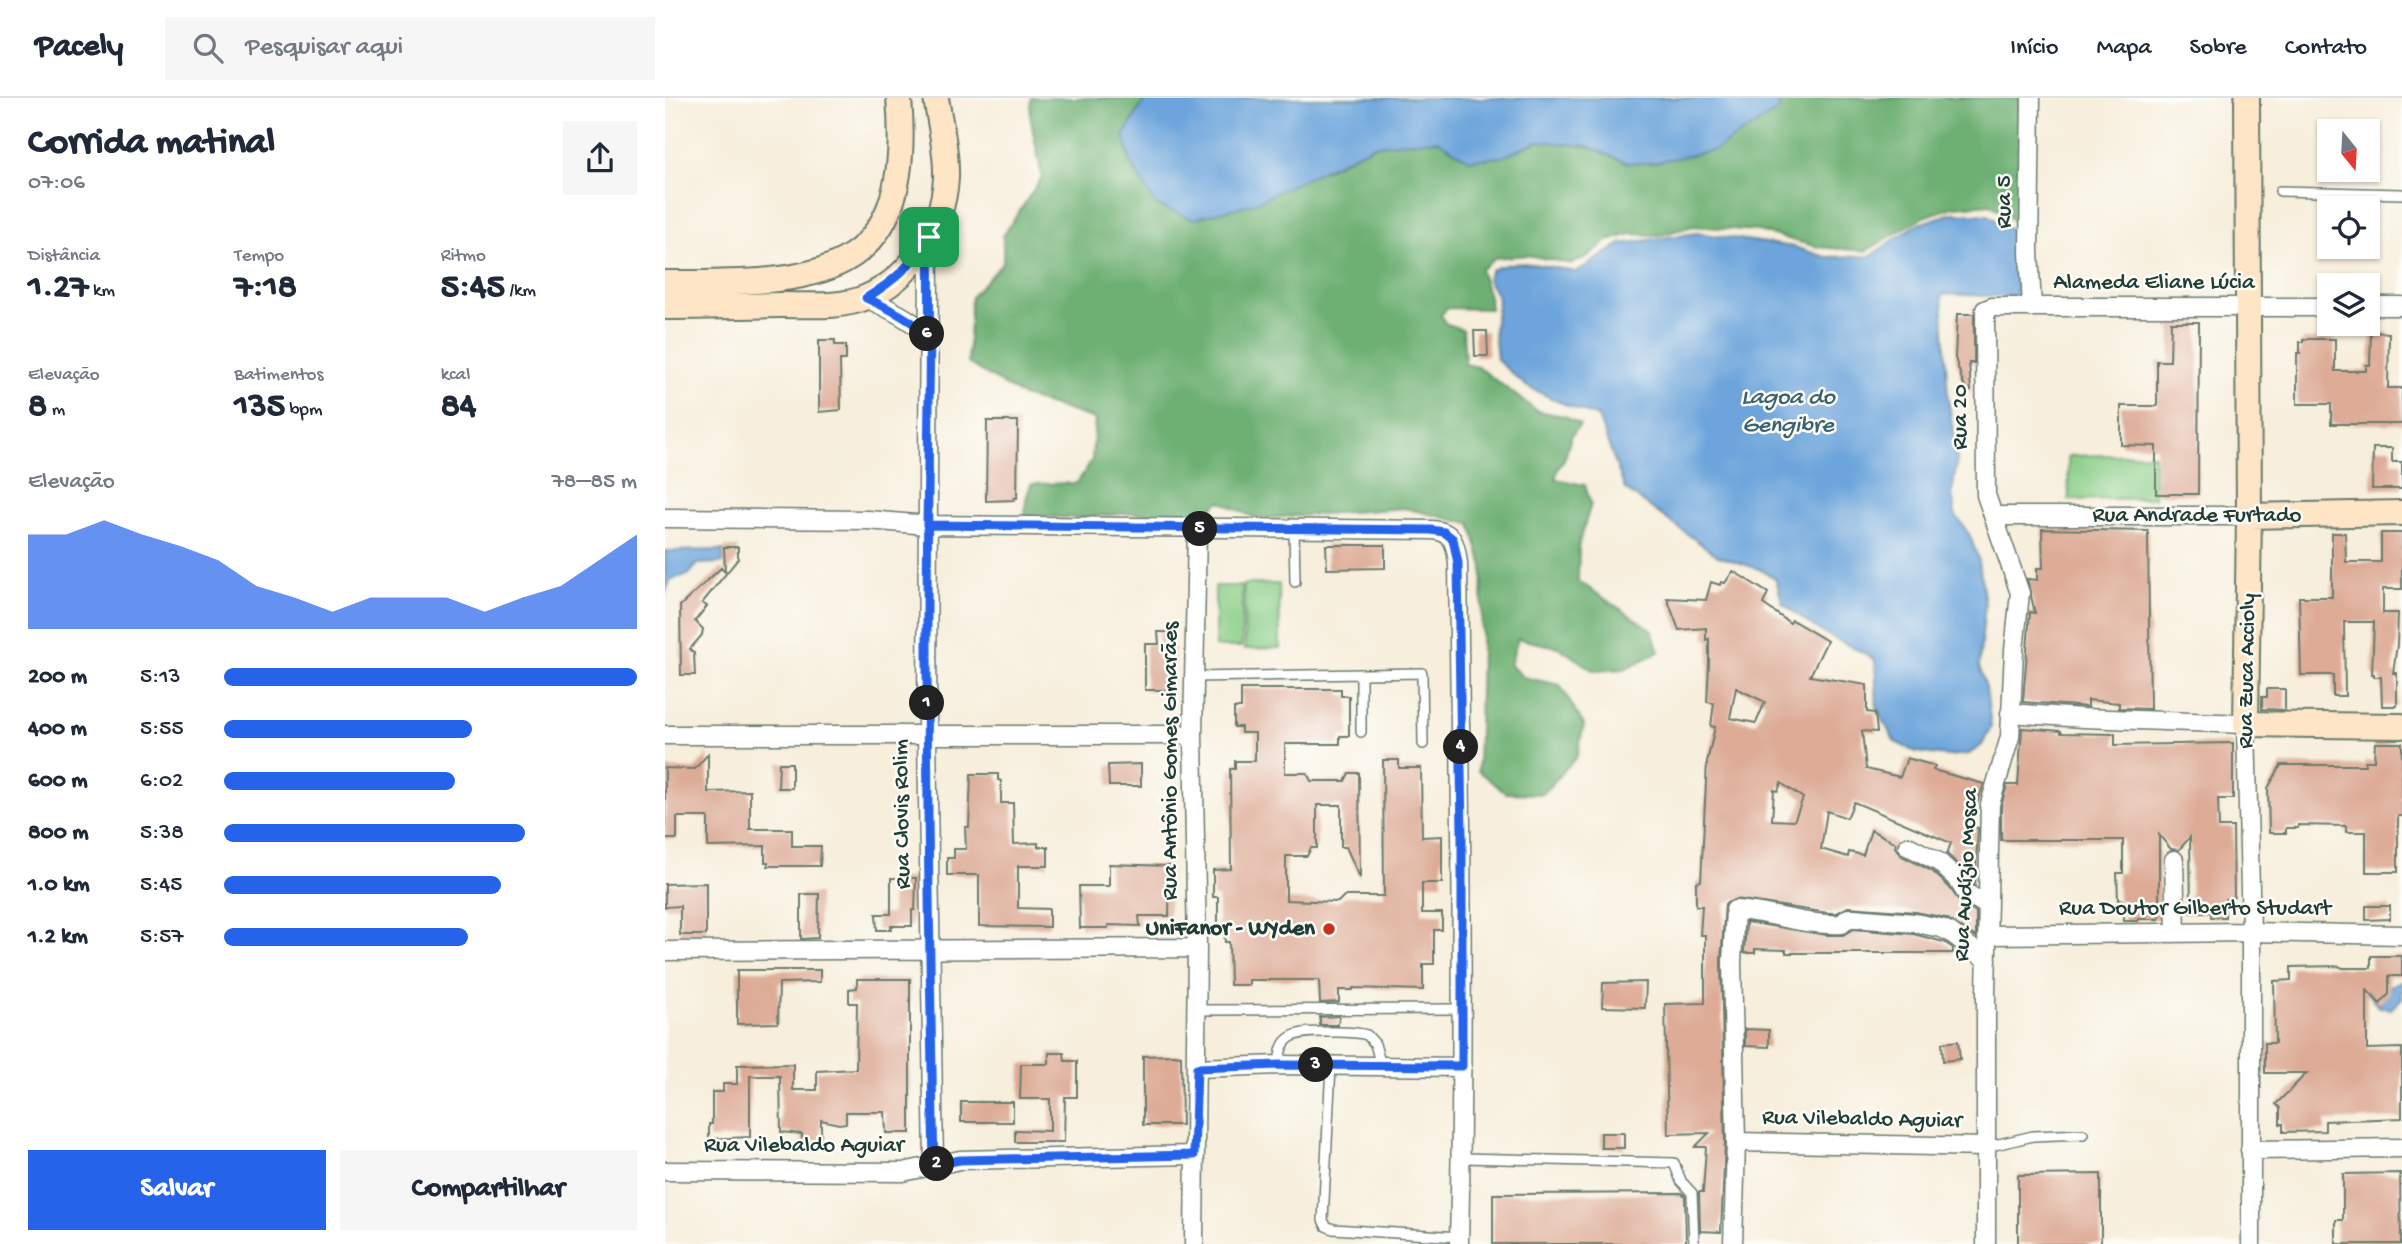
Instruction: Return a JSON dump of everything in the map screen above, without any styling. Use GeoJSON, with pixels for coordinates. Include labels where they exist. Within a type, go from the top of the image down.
{"type":"FeatureCollection","features":[{"type":"Feature","properties":{"kind":"street"},"geometry":{"type":"LineString","coordinates":[[665,283],[730,283],[787,279],[833,266],[864,247],[880,230],[893,199],[902,150],[899,98]]}},
{"type":"Feature","properties":{"kind":"street"},"geometry":{"type":"LineString","coordinates":[[665,307],[824,305],[866,298],[899,276],[929,237],[935,224],[946,179],[936,98]]}},
{"type":"Feature","properties":{"kind":"street","name":"Rua 5"},"geometry":{"type":"LineString","coordinates":[[2031,98],[2029,252],[2032,307]]}},
{"type":"Feature","properties":{"kind":"street","name":"Rua Zuca Accioly"},"geometry":{"type":"LineString","coordinates":[[2247,98],[2249,516],[2246,724],[2252,932],[2251,1244]]}},
{"type":"Feature","properties":{"kind":"street","name":"Rua Clovis Rolim"},"geometry":{"type":"LineString","coordinates":[[929,237],[927,735],[934,1165]]}},
{"type":"Feature","properties":{"kind":"street"},"geometry":{"type":"LineString","coordinates":[[866,298],[916,323],[930,337]]}},
{"type":"Feature","properties":{"kind":"street"},"geometry":{"type":"LineString","coordinates":[[2380,306],[2402,306]]}},
{"type":"Feature","properties":{"kind":"street","name":"Alameda Eliane Lúcia"},"geometry":{"type":"LineString","coordinates":[[1985,315],[1985,310],[1989,307],[2317,307]]}},
{"type":"Feature","properties":{"kind":"street","name":"Rua 20"},"geometry":{"type":"LineString","coordinates":[[1985,315],[1986,495],[1993,516]]}},
{"type":"Feature","properties":{"kind":"street","name":"Rua Andrade Furtado"},"geometry":{"type":"LineString","coordinates":[[1993,516],[2402,513]]}},
{"type":"Feature","properties":{"kind":"street","name":"Rua Audízio Mosca"},"geometry":{"type":"LineString","coordinates":[[1986,1244],[1990,804],[1997,775],[2008,748],[2020,593],[1993,516]]}},
{"type":"Feature","properties":{"kind":"street"},"geometry":{"type":"LineString","coordinates":[[665,518],[856,520],[927,525],[1438,530],[1453,539],[1456,544],[1463,1009],[1459,1241]]}},
{"type":"Feature","properties":{"kind":"street","name":"Rua Antônio Gomes Gimarães"},"geometry":{"type":"LineString","coordinates":[[1194,1244],[1197,948],[1193,735],[1197,529]]}},
{"type":"Feature","properties":{"kind":"street"},"geometry":{"type":"LineString","coordinates":[[2010,713],[2246,724],[2402,726]]}},
{"type":"Feature","properties":{"kind":"street"},"geometry":{"type":"LineString","coordinates":[[665,735],[1193,735]]}},
{"type":"Feature","properties":{"kind":"street"},"geometry":{"type":"LineString","coordinates":[[1908,846],[1939,862],[1958,880],[1966,893],[1988,906]]}},
{"type":"Feature","properties":{"kind":"street"},"geometry":{"type":"LineString","coordinates":[[2174,860],[2176,933]]}},
{"type":"Feature","properties":{"kind":"street"},"geometry":{"type":"LineString","coordinates":[[1733,1244],[1737,1142],[1733,990],[1735,910],[1805,924],[1842,924],[1848,918],[1918,923],[1950,932],[1987,960]]}},
{"type":"Feature","properties":{"kind":"street","name":"Rua Doutor Gilberto Studart"},"geometry":{"type":"LineString","coordinates":[[1988,935],[2252,932],[2402,935]]}},
{"type":"Feature","properties":{"kind":"street"},"geometry":{"type":"LineString","coordinates":[[665,951],[1197,948]]}},
{"type":"Feature","properties":{"kind":"street"},"geometry":{"type":"LineString","coordinates":[[1197,1068],[1280,1065],[1462,1066]]}},
{"type":"Feature","properties":{"kind":"street","name":"Rua Vilebaldo Aguiar"},"geometry":{"type":"LineString","coordinates":[[1737,1142],[1986,1147]]}},
{"type":"Feature","properties":{"kind":"street"},"geometry":{"type":"LineString","coordinates":[[2250,1150],[2402,1148]]}},
{"type":"Feature","properties":{"kind":"street","name":"Rua Vilebaldo Aguiar"},"geometry":{"type":"LineString","coordinates":[[665,1171],[903,1172],[960,1160],[1194,1155]]}},
{"type":"Feature","properties":{"kind":"lane"},"geometry":{"type":"LineString","coordinates":[[2280,191],[2402,194]]}},
{"type":"Feature","properties":{"kind":"lane"},"geometry":{"type":"LineString","coordinates":[[1294,529],[1295,582]]}},
{"type":"Feature","properties":{"kind":"lane"},"geometry":{"type":"LineString","coordinates":[[1194,677],[1422,673],[1423,744]]}},
{"type":"Feature","properties":{"kind":"lane"},"geometry":{"type":"LineString","coordinates":[[1361,674],[1361,732]]}},
{"type":"Feature","properties":{"kind":"lane"},"geometry":{"type":"LineString","coordinates":[[1196,1010],[1463,1009]]}},
{"type":"Feature","properties":{"kind":"lane"},"geometry":{"type":"LineString","coordinates":[[1280,1065],[1281,1048],[1290,1037],[1307,1032],[1331,1032],[1367,1035],[1375,1044],[1381,1066]]}},
{"type":"Feature","properties":{"kind":"lane"},"geometry":{"type":"LineString","coordinates":[[1331,1066],[1323,1220],[1325,1226],[1332,1229],[1459,1241]]}},
{"type":"Feature","properties":{"kind":"lane"},"geometry":{"type":"LineString","coordinates":[[1986,1147],[2033,1136],[2083,1134]]}},
{"type":"Feature","properties":{"kind":"lane"},"geometry":{"type":"LineString","coordinates":[[1462,1158],[1674,1163],[1680,1179],[1692,1193],[1694,1244]]}},
{"type":"Feature","properties":{"kind":"green space"},"geometry":{"type":"Polygon","coordinates":[[[1031,98],[1146,98],[1124,135],[1322,172],[1375,145],[1437,140],[1469,160],[1502,157],[1538,141],[1587,146],[1628,163],[1779,110],[1779,98],[2025,98],[2025,228],[1990,204],[1954,207],[1923,217],[1866,251],[1818,247],[1758,231],[1693,226],[1661,235],[1631,234],[1607,241],[1590,255],[1572,264],[1527,255],[1495,258],[1480,270],[1489,296],[1490,309],[1447,308],[1441,315],[1445,323],[1463,330],[1465,364],[1478,367],[1537,411],[1565,416],[1580,425],[1571,437],[1556,479],[1585,485],[1591,504],[1579,543],[1578,581],[1652,630],[1659,652],[1624,669],[1594,671],[1558,647],[1518,639],[1510,665],[1523,677],[1560,685],[1584,725],[1577,756],[1543,794],[1506,793],[1478,771],[1483,567],[1471,524],[1404,508],[1257,519],[1220,501],[1198,519],[1131,513],[1079,518],[1025,516],[1026,499],[1031,484],[1077,483],[1092,460],[1095,419],[1023,396],[968,363],[971,297],[1003,262],[1003,236],[1042,177],[1030,116],[1031,98]]]}},
{"type":"Feature","properties":{"kind":"green space"},"geometry":{"type":"Polygon","coordinates":[[[2154,454],[2154,498],[2069,500],[2068,456],[2154,454]]]}},
{"type":"Feature","properties":{"kind":"green space"},"geometry":{"type":"Polygon","coordinates":[[[1244,584],[1279,584],[1280,648],[1245,649],[1244,584]]]}},
{"type":"Feature","properties":{"kind":"green space"},"geometry":{"type":"Polygon","coordinates":[[[1215,586],[1242,586],[1242,647],[1215,647],[1215,586]]]}},
{"type":"Feature","properties":{"kind":"water"},"geometry":{"type":"Polygon","coordinates":[[[1146,98],[1779,98],[1779,110],[1715,150],[1652,163],[1628,163],[1587,146],[1538,141],[1502,157],[1469,160],[1437,140],[1375,145],[1255,203],[1193,219],[1156,205],[1131,163],[1124,135],[1146,98]]]}},
{"type":"Feature","properties":{"kind":"water","name":"Lagoa do Gengibre"},"geometry":{"type":"Polygon","coordinates":[[[1952,213],[1988,215],[2020,236],[2016,297],[1942,294],[1948,397],[1957,460],[1952,494],[1955,514],[1970,536],[1979,561],[1985,604],[1979,666],[1986,687],[1991,727],[1982,745],[1969,754],[1947,756],[1916,752],[1895,742],[1877,710],[1875,660],[1818,630],[1782,603],[1776,579],[1759,569],[1718,556],[1625,489],[1598,417],[1526,386],[1497,360],[1494,330],[1498,298],[1487,279],[1491,270],[1522,263],[1576,272],[1621,244],[1697,233],[1794,247],[1826,257],[1870,256],[1916,225],[1952,213]]]}},
{"type":"Feature","properties":{"kind":"water"},"geometry":{"type":"Polygon","coordinates":[[[723,550],[723,563],[698,564],[688,575],[671,579],[665,594],[665,551],[723,550]]]}},
{"type":"Feature","properties":{"kind":"water"},"geometry":{"type":"Polygon","coordinates":[[[2402,981],[2402,998],[2391,1009],[2379,1007],[2368,993],[2368,989],[2371,989],[2370,994],[2380,1004],[2389,986],[2402,981]]]}},
{"type":"Feature","properties":{"kind":"building"},"geometry":{"type":"Polygon","coordinates":[[[1957,314],[1974,314],[1974,363],[1969,363],[1971,391],[1966,392],[1955,358],[1957,314]]]}},
{"type":"Feature","properties":{"kind":"building"},"geometry":{"type":"Polygon","coordinates":[[[2171,322],[2199,322],[2198,494],[2156,494],[2156,446],[2121,445],[2121,406],[2157,406],[2157,361],[2170,361],[2171,322]]]}},
{"type":"Feature","properties":{"kind":"building"},"geometry":{"type":"Polygon","coordinates":[[[1474,331],[1487,331],[1488,356],[1475,356],[1474,331]]]}},
{"type":"Feature","properties":{"kind":"building"},"geometry":{"type":"Polygon","coordinates":[[[2389,333],[2388,388],[2402,388],[2402,424],[2331,424],[2331,404],[2297,404],[2297,353],[2300,353],[2300,342],[2303,342],[2303,339],[2335,339],[2335,371],[2366,371],[2366,365],[2370,365],[2371,336],[2389,333]]]}},
{"type":"Feature","properties":{"kind":"building"},"geometry":{"type":"Polygon","coordinates":[[[819,340],[835,340],[835,345],[846,345],[846,360],[840,360],[841,410],[819,412],[819,340]]]}},
{"type":"Feature","properties":{"kind":"building"},"geometry":{"type":"Polygon","coordinates":[[[987,421],[1018,421],[1017,498],[1014,500],[986,501],[987,421]]]}},
{"type":"Feature","properties":{"kind":"building"},"geometry":{"type":"Polygon","coordinates":[[[2373,448],[2392,448],[2392,462],[2402,462],[2402,489],[2372,489],[2373,448]]]}},
{"type":"Feature","properties":{"kind":"building"},"geometry":{"type":"Polygon","coordinates":[[[2042,529],[2148,531],[2150,709],[2119,708],[2119,703],[2088,700],[2088,707],[2023,702],[2030,612],[2035,613],[2027,579],[2037,580],[2037,568],[2043,568],[2042,529]]]}},
{"type":"Feature","properties":{"kind":"building"},"geometry":{"type":"Polygon","coordinates":[[[2332,533],[2345,533],[2346,562],[2381,562],[2381,533],[2402,533],[2402,589],[2383,589],[2383,613],[2398,613],[2393,673],[2397,673],[2397,706],[2382,706],[2381,677],[2374,677],[2372,674],[2374,622],[2344,622],[2345,696],[2333,696],[2333,675],[2301,675],[2299,597],[2332,597],[2332,533]]]}},
{"type":"Feature","properties":{"kind":"building"},"geometry":{"type":"Polygon","coordinates":[[[1326,545],[1385,545],[1385,568],[1327,569],[1326,545]]]}},
{"type":"Feature","properties":{"kind":"building"},"geometry":{"type":"Polygon","coordinates":[[[724,547],[738,547],[738,559],[702,603],[707,606],[695,621],[703,629],[702,635],[690,649],[694,653],[695,675],[681,675],[680,606],[721,568],[725,572],[724,547]]]}},
{"type":"Feature","properties":{"kind":"building"},"geometry":{"type":"Polygon","coordinates":[[[1733,571],[1768,593],[1763,604],[1790,623],[1792,620],[1827,641],[1810,676],[1867,685],[1867,712],[1875,713],[1877,732],[1862,731],[1866,769],[1900,777],[1907,758],[1935,766],[1933,770],[1984,784],[1969,825],[1978,828],[1975,885],[1947,854],[1951,843],[1854,802],[1847,818],[1827,811],[1821,849],[1848,857],[1849,852],[1863,855],[1871,830],[1896,843],[1895,847],[1902,856],[1932,871],[1960,902],[1976,912],[1976,937],[1946,918],[1916,912],[1848,907],[1837,913],[1828,913],[1736,899],[1725,904],[1721,961],[1725,1142],[1721,1232],[1700,1231],[1699,1192],[1703,1192],[1706,1147],[1695,1147],[1709,1133],[1668,1134],[1665,1004],[1705,1003],[1705,935],[1700,935],[1702,906],[1696,906],[1696,882],[1701,881],[1707,762],[1715,727],[1711,726],[1714,703],[1707,702],[1709,639],[1706,640],[1706,628],[1679,630],[1667,598],[1706,600],[1711,582],[1720,585],[1721,582],[1725,583],[1733,571]],[[1736,688],[1730,718],[1756,723],[1765,702],[1736,688]],[[1781,783],[1778,791],[1774,790],[1772,820],[1794,821],[1803,798],[1781,783]]]}},
{"type":"Feature","properties":{"kind":"building"},"geometry":{"type":"Polygon","coordinates":[[[1158,632],[1172,632],[1171,647],[1175,647],[1172,690],[1145,690],[1145,644],[1159,644],[1158,632]]]}},
{"type":"Feature","properties":{"kind":"building"},"geometry":{"type":"Polygon","coordinates":[[[1241,689],[1341,689],[1341,696],[1349,696],[1349,736],[1340,736],[1340,744],[1285,744],[1285,773],[1307,773],[1311,781],[1345,781],[1349,773],[1359,773],[1360,878],[1346,847],[1341,847],[1341,805],[1317,805],[1317,848],[1311,848],[1307,856],[1286,856],[1286,900],[1338,902],[1344,896],[1384,896],[1383,760],[1399,760],[1399,768],[1421,768],[1422,837],[1442,836],[1442,883],[1422,883],[1422,913],[1442,913],[1442,930],[1434,930],[1434,964],[1423,964],[1423,990],[1353,988],[1339,990],[1339,1002],[1320,1003],[1319,980],[1249,980],[1249,985],[1230,985],[1229,942],[1225,942],[1224,929],[1218,929],[1218,897],[1213,897],[1213,870],[1231,869],[1230,769],[1235,769],[1235,761],[1255,761],[1255,733],[1241,733],[1241,727],[1234,727],[1234,708],[1241,708],[1241,689]]]}},
{"type":"Feature","properties":{"kind":"building"},"geometry":{"type":"Polygon","coordinates":[[[2267,689],[2285,689],[2285,710],[2262,709],[2262,697],[2267,697],[2267,689]]]}},
{"type":"Feature","properties":{"kind":"building"},"geometry":{"type":"Polygon","coordinates":[[[2022,728],[2061,733],[2115,734],[2115,745],[2233,743],[2233,799],[2218,799],[2219,827],[2233,827],[2234,897],[2225,899],[2225,917],[2211,917],[2211,912],[2191,913],[2190,837],[2179,850],[2171,849],[2159,835],[2159,919],[2138,921],[2124,921],[2123,900],[2118,900],[2117,873],[2123,873],[2123,840],[2001,840],[2001,806],[2007,785],[2018,785],[2022,728]]]}},
{"type":"Feature","properties":{"kind":"building"},"geometry":{"type":"Polygon","coordinates":[[[2375,743],[2402,743],[2402,816],[2398,816],[2398,872],[2366,872],[2366,832],[2346,832],[2346,826],[2298,825],[2298,828],[2286,828],[2286,833],[2269,833],[2268,788],[2281,765],[2365,765],[2365,761],[2374,761],[2375,743]]]}},
{"type":"Feature","properties":{"kind":"building"},"geometry":{"type":"Polygon","coordinates":[[[708,754],[708,792],[750,791],[750,829],[792,829],[792,846],[821,846],[820,866],[768,866],[768,862],[765,862],[765,846],[708,847],[708,817],[677,817],[677,839],[665,839],[665,768],[695,769],[708,754]]]}},
{"type":"Feature","properties":{"kind":"building"},"geometry":{"type":"Polygon","coordinates":[[[779,763],[792,763],[792,788],[778,788],[779,763]]]}},
{"type":"Feature","properties":{"kind":"building"},"geometry":{"type":"Polygon","coordinates":[[[1141,764],[1141,786],[1109,786],[1108,765],[1141,764]]]}},
{"type":"Feature","properties":{"kind":"building"},"geometry":{"type":"Polygon","coordinates":[[[971,774],[998,774],[998,780],[1001,781],[1001,803],[1013,803],[1014,844],[1038,843],[1038,847],[1048,847],[1048,866],[1018,866],[1018,908],[1049,909],[1049,927],[979,926],[979,875],[947,875],[947,858],[954,858],[954,849],[966,849],[965,827],[969,827],[971,774]]]}},
{"type":"Feature","properties":{"kind":"building"},"geometry":{"type":"Polygon","coordinates":[[[1109,864],[1170,866],[1169,916],[1139,916],[1140,926],[1080,928],[1079,886],[1109,886],[1109,864]]]}},
{"type":"Feature","properties":{"kind":"building"},"geometry":{"type":"Polygon","coordinates":[[[891,878],[916,878],[912,926],[891,926],[891,930],[877,930],[876,914],[891,914],[891,878]]]}},
{"type":"Feature","properties":{"kind":"building"},"geometry":{"type":"Polygon","coordinates":[[[706,883],[706,935],[680,935],[680,906],[665,907],[665,884],[706,883]]]}},
{"type":"Feature","properties":{"kind":"building"},"geometry":{"type":"Polygon","coordinates":[[[801,894],[819,894],[818,938],[801,939],[801,894]]]}},
{"type":"Feature","properties":{"kind":"building"},"geometry":{"type":"Polygon","coordinates":[[[2366,906],[2390,906],[2390,919],[2366,920],[2366,906]]]}},
{"type":"Feature","properties":{"kind":"building"},"geometry":{"type":"Polygon","coordinates":[[[1746,922],[1827,935],[1843,935],[1853,929],[1913,934],[1944,942],[1953,948],[1953,953],[1786,953],[1786,950],[1755,949],[1755,953],[1744,953],[1746,922]]]}},
{"type":"Feature","properties":{"kind":"building"},"geometry":{"type":"Polygon","coordinates":[[[2371,956],[2402,956],[2402,976],[2389,976],[2389,994],[2380,1004],[2367,990],[2367,1049],[2402,1048],[2402,1118],[2325,1121],[2325,1131],[2283,1132],[2280,1108],[2276,1104],[2307,1073],[2265,1073],[2265,1043],[2275,1043],[2274,981],[2291,980],[2291,967],[2371,968],[2371,956]]]}},
{"type":"Feature","properties":{"kind":"building"},"geometry":{"type":"Polygon","coordinates":[[[737,970],[820,970],[820,982],[779,983],[778,1023],[737,1024],[737,970]]]}},
{"type":"Feature","properties":{"kind":"building"},"geometry":{"type":"Polygon","coordinates":[[[857,979],[910,979],[910,1133],[886,1133],[885,1112],[846,1112],[846,1123],[821,1120],[821,1145],[802,1145],[802,1134],[781,1132],[780,1076],[750,1076],[750,1137],[709,1139],[712,1092],[723,1092],[723,1084],[737,1084],[737,1065],[793,1064],[793,1090],[817,1090],[817,1071],[856,1069],[857,1003],[849,1003],[849,989],[857,988],[857,979]]]}},
{"type":"Feature","properties":{"kind":"building"},"geometry":{"type":"Polygon","coordinates":[[[1646,982],[1645,1008],[1602,1007],[1603,983],[1646,982]]]}},
{"type":"Feature","properties":{"kind":"building"},"geometry":{"type":"Polygon","coordinates":[[[1339,1016],[1338,1025],[1320,1025],[1320,1017],[1339,1016]]]}},
{"type":"Feature","properties":{"kind":"building"},"geometry":{"type":"Polygon","coordinates":[[[1745,1029],[1769,1030],[1769,1047],[1745,1046],[1745,1029]]]}},
{"type":"Feature","properties":{"kind":"building"},"geometry":{"type":"Polygon","coordinates":[[[1958,1041],[1960,1059],[1943,1061],[1942,1043],[1958,1041]]]}},
{"type":"Feature","properties":{"kind":"building"},"geometry":{"type":"Polygon","coordinates":[[[1049,1053],[1064,1053],[1065,1061],[1077,1061],[1077,1097],[1065,1097],[1064,1142],[1015,1142],[1015,1130],[1050,1131],[1050,1099],[1020,1099],[1021,1064],[1049,1064],[1049,1053]]]}},
{"type":"Feature","properties":{"kind":"building"},"geometry":{"type":"Polygon","coordinates":[[[1143,1056],[1181,1056],[1182,1125],[1143,1125],[1143,1056]]]}},
{"type":"Feature","properties":{"kind":"building"},"geometry":{"type":"Polygon","coordinates":[[[961,1102],[1013,1102],[1013,1122],[961,1122],[961,1102]]]}},
{"type":"Feature","properties":{"kind":"building"},"geometry":{"type":"Polygon","coordinates":[[[1601,1133],[1624,1133],[1624,1148],[1601,1148],[1601,1133]]]}},
{"type":"Feature","properties":{"kind":"building"},"geometry":{"type":"Polygon","coordinates":[[[2400,1173],[2401,1244],[2336,1244],[2336,1220],[2343,1220],[2343,1174],[2400,1173]]]}},
{"type":"Feature","properties":{"kind":"building"},"geometry":{"type":"Polygon","coordinates":[[[2101,1174],[2101,1244],[2018,1244],[2018,1175],[2101,1174]]]}},
{"type":"Feature","properties":{"kind":"building"},"geometry":{"type":"Polygon","coordinates":[[[1682,1193],[1685,1196],[1686,1244],[1493,1244],[1493,1194],[1682,1193]]]}},
{"type":"Feature","properties":{"kind":"place","name":"UniFanor - WYden"},"geometry":{"type":"Point","coordinates":[1329,929]}},
{"type":"Feature","properties":{"kind":"route"},"geometry":{"type":"LineString","coordinates":[[929,237],[899,276],[866,298],[916,323],[930,337],[929,431],[927,525],[1438,530],[1453,539],[1458,563],[1462,1066],[1280,1065],[1197,1068],[1194,1155],[960,1160],[934,1165],[927,735],[927,525],[930,337],[929,237]]}}]}
